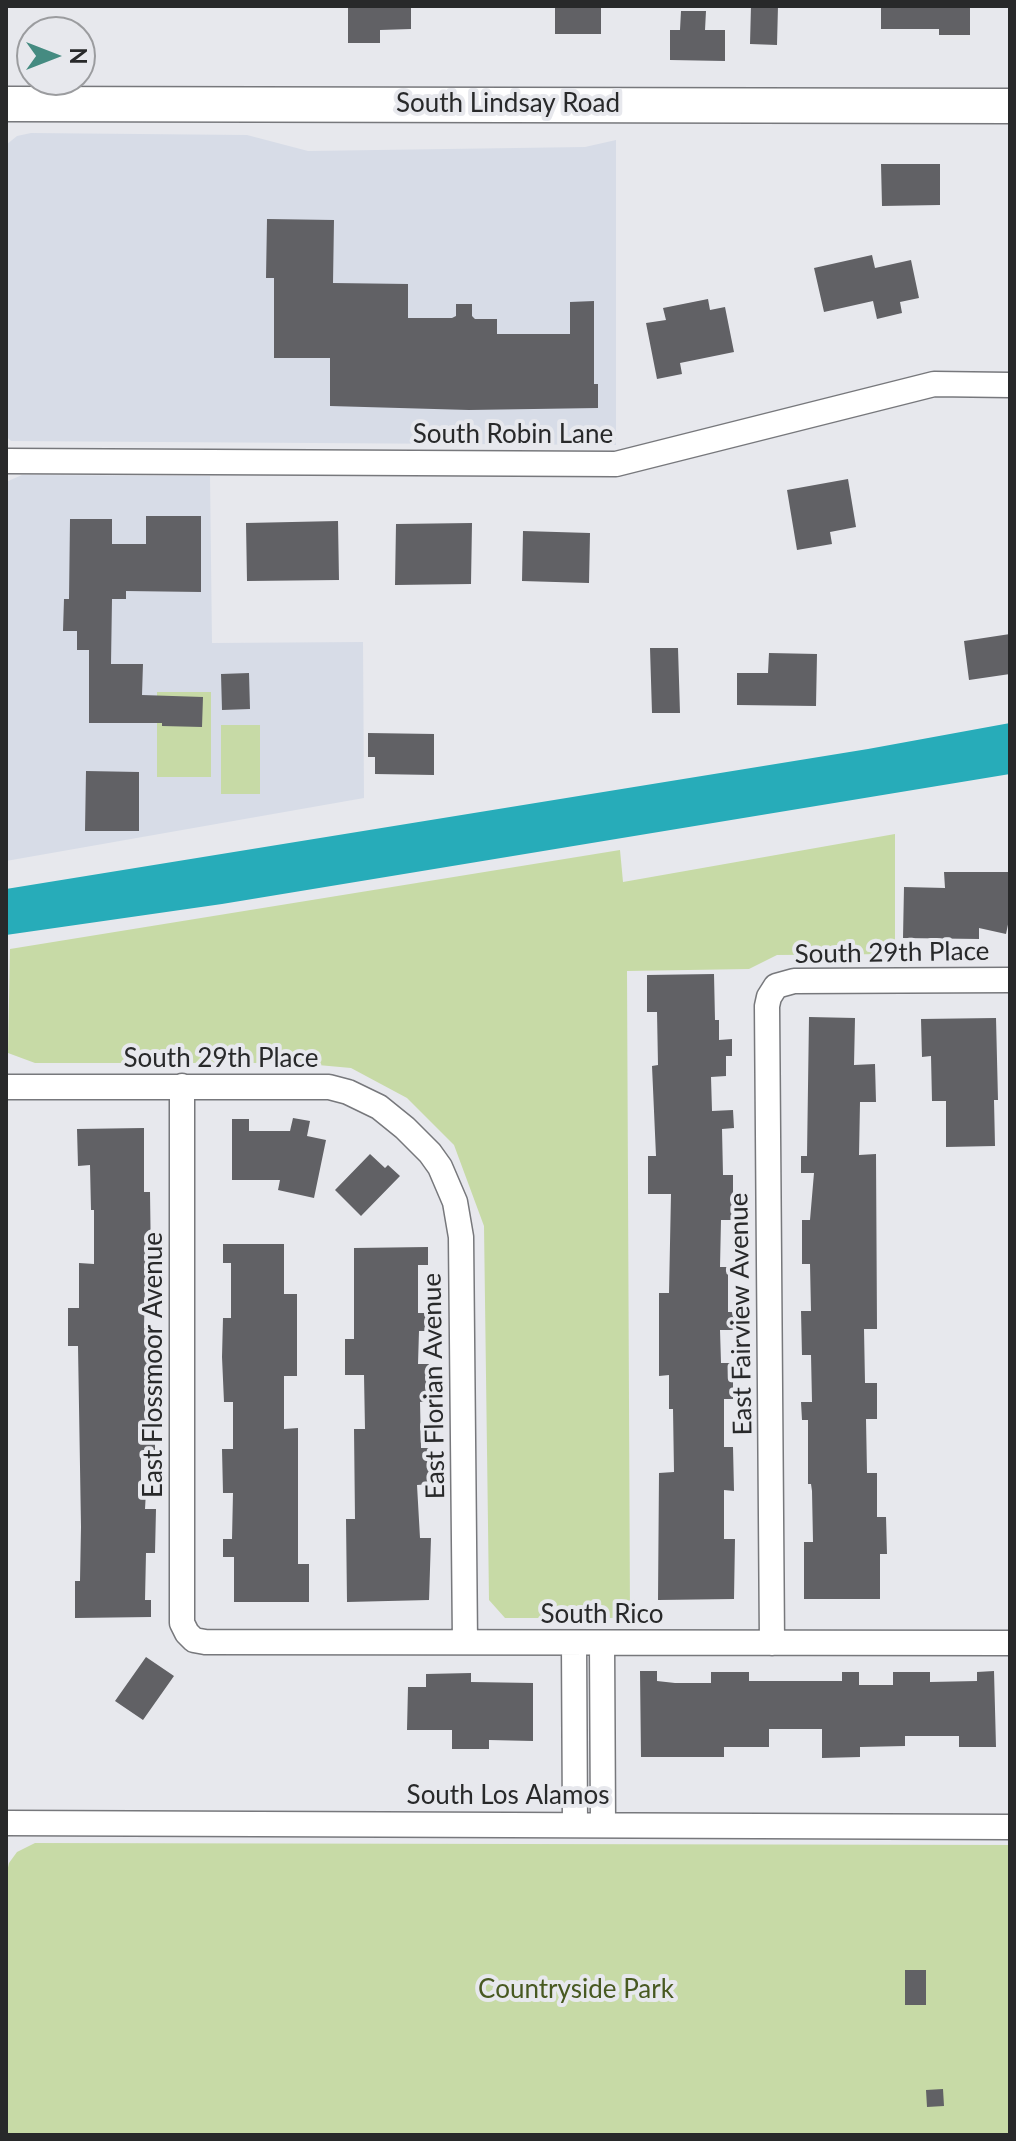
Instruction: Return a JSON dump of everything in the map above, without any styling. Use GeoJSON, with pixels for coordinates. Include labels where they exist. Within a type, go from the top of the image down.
{"type":"FeatureCollection","features":[{"type":"Feature","properties":{"kind":"main road","name":"South Lindsay Road"},"geometry":{"type":"LineString","coordinates":[[6,104],[1010,106]]}},
{"type":"Feature","properties":{"kind":"street","name":"South Robin Lane"},"geometry":{"type":"LineString","coordinates":[[6,461],[616,464],[934,384],[1010,385]]}},
{"type":"Feature","properties":{"kind":"street","name":"South 29th Place"},"geometry":{"type":"LineString","coordinates":[[776,986],[794,981],[1010,980]]}},
{"type":"Feature","properties":{"kind":"street","name":"East Fairview Avenue"},"geometry":{"type":"LineString","coordinates":[[772,1643],[767,1006],[776,986]]}},
{"type":"Feature","properties":{"kind":"street","name":"East Flossmoor Avenue"},"geometry":{"type":"LineString","coordinates":[[182,1086],[182,1623],[194,1640]]}},
{"type":"Feature","properties":{"kind":"street","name":"South 29th Place"},"geometry":{"type":"LineString","coordinates":[[6,1087],[329,1087],[348,1092],[379,1107],[419,1142]]}},
{"type":"Feature","properties":{"kind":"street","name":"East Florian Avenue"},"geometry":{"type":"LineString","coordinates":[[419,1142],[444,1175],[455,1202],[460,1228],[465,1642]]}},
{"type":"Feature","properties":{"kind":"street","name":"South Rico"},"geometry":{"type":"LineString","coordinates":[[194,1640],[602,1644],[1010,1643]]}},
{"type":"Feature","properties":{"kind":"street"},"geometry":{"type":"LineString","coordinates":[[574,1643],[575,1824]]}},
{"type":"Feature","properties":{"kind":"street"},"geometry":{"type":"LineString","coordinates":[[602,1644],[603,1824]]}},
{"type":"Feature","properties":{"kind":"street","name":"South Los Alamos"},"geometry":{"type":"LineString","coordinates":[[6,1823],[1010,1827]]}},
{"type":"Feature","properties":{"kind":"shaded area"},"geometry":{"type":"Polygon","coordinates":[[[31,133],[247,135],[308,151],[585,147],[616,140],[616,445],[11,441],[6,436],[6,145],[17,136],[31,133]]]}},
{"type":"Feature","properties":{"kind":"shaded area"},"geometry":{"type":"Polygon","coordinates":[[[22,475],[210,476],[212,643],[363,642],[364,798],[6,861],[6,482],[22,475]]]}},
{"type":"Feature","properties":{"kind":"green space"},"geometry":{"type":"Polygon","coordinates":[[[157,692],[211,692],[211,777],[157,777],[157,692]]]}},
{"type":"Feature","properties":{"kind":"green space"},"geometry":{"type":"Polygon","coordinates":[[[221,725],[260,725],[260,794],[221,794],[221,725]]]}},
{"type":"Feature","properties":{"kind":"green space"},"geometry":{"type":"Polygon","coordinates":[[[895,834],[895,954],[777,955],[749,969],[627,971],[630,1618],[505,1618],[489,1600],[484,1226],[454,1145],[407,1098],[351,1068],[296,1063],[35,1063],[8,1053],[10,949],[620,850],[623,882],[895,834]]]}},
{"type":"Feature","properties":{"kind":"green space","name":"Countryside Park"},"geometry":{"type":"Polygon","coordinates":[[[35,1843],[1010,1845],[1010,2135],[8,2135],[7,1872],[17,1852],[35,1843]]]}},
{"type":"Feature","properties":{"kind":"water"},"geometry":{"type":"Polygon","coordinates":[[[1010,723],[1010,774],[222,904],[6,935],[6,889],[868,749],[1010,723]]]}},
{"type":"Feature","properties":{"kind":"building"},"geometry":{"type":"Polygon","coordinates":[[[348,6],[411,6],[411,29],[380,30],[380,43],[348,43],[348,6]]]}},
{"type":"Feature","properties":{"kind":"building"},"geometry":{"type":"Polygon","coordinates":[[[555,6],[601,6],[601,34],[555,34],[555,6]]]}},
{"type":"Feature","properties":{"kind":"building"},"geometry":{"type":"Polygon","coordinates":[[[751,6],[778,6],[777,45],[750,44],[751,6]]]}},
{"type":"Feature","properties":{"kind":"building"},"geometry":{"type":"Polygon","coordinates":[[[881,6],[970,6],[970,35],[939,35],[939,29],[881,29],[881,6]]]}},
{"type":"Feature","properties":{"kind":"building"},"geometry":{"type":"Polygon","coordinates":[[[681,11],[706,11],[705,30],[725,30],[725,61],[670,60],[670,30],[680,30],[681,11]]]}},
{"type":"Feature","properties":{"kind":"building"},"geometry":{"type":"Polygon","coordinates":[[[881,164],[940,164],[940,205],[882,206],[881,164]]]}},
{"type":"Feature","properties":{"kind":"building"},"geometry":{"type":"Polygon","coordinates":[[[267,219],[334,220],[333,283],[408,284],[408,318],[452,318],[456,316],[456,304],[472,304],[475,319],[497,319],[497,334],[570,334],[570,302],[594,301],[594,384],[598,384],[598,408],[469,410],[330,406],[330,358],[274,358],[274,278],[266,278],[267,219]]]}},
{"type":"Feature","properties":{"kind":"building"},"geometry":{"type":"Polygon","coordinates":[[[872,255],[875,268],[911,260],[919,298],[900,302],[902,313],[877,319],[873,301],[824,312],[814,268],[872,255]]]}},
{"type":"Feature","properties":{"kind":"building"},"geometry":{"type":"Polygon","coordinates":[[[708,299],[710,310],[725,307],[734,352],[680,363],[682,374],[657,379],[646,323],[666,320],[663,308],[708,299]]]}},
{"type":"Feature","properties":{"kind":"building"},"geometry":{"type":"Polygon","coordinates":[[[848,479],[856,527],[830,532],[832,544],[797,550],[787,490],[848,479]]]}},
{"type":"Feature","properties":{"kind":"building"},"geometry":{"type":"Polygon","coordinates":[[[146,516],[201,516],[201,592],[126,591],[126,599],[112,599],[111,664],[143,664],[142,695],[203,697],[202,727],[162,726],[162,723],[89,723],[89,650],[77,650],[77,631],[63,631],[64,599],[69,599],[70,519],[112,519],[112,544],[146,544],[146,516]]]}},
{"type":"Feature","properties":{"kind":"building"},"geometry":{"type":"Polygon","coordinates":[[[338,521],[339,580],[247,581],[246,523],[338,521]]]}},
{"type":"Feature","properties":{"kind":"building"},"geometry":{"type":"Polygon","coordinates":[[[472,523],[471,584],[395,585],[396,524],[472,523]]]}},
{"type":"Feature","properties":{"kind":"building"},"geometry":{"type":"Polygon","coordinates":[[[523,531],[590,533],[589,583],[522,581],[523,531]]]}},
{"type":"Feature","properties":{"kind":"building"},"geometry":{"type":"Polygon","coordinates":[[[1010,634],[1010,674],[969,680],[964,641],[1010,634]]]}},
{"type":"Feature","properties":{"kind":"building"},"geometry":{"type":"Polygon","coordinates":[[[650,648],[678,648],[680,713],[652,713],[650,648]]]}},
{"type":"Feature","properties":{"kind":"building"},"geometry":{"type":"Polygon","coordinates":[[[769,653],[817,654],[816,706],[737,705],[737,673],[768,673],[769,653]]]}},
{"type":"Feature","properties":{"kind":"building"},"geometry":{"type":"Polygon","coordinates":[[[249,673],[250,709],[222,710],[221,674],[249,673]]]}},
{"type":"Feature","properties":{"kind":"building"},"geometry":{"type":"Polygon","coordinates":[[[368,733],[434,734],[434,775],[375,774],[375,757],[368,757],[368,733]]]}},
{"type":"Feature","properties":{"kind":"building"},"geometry":{"type":"Polygon","coordinates":[[[86,771],[139,772],[139,831],[85,831],[86,771]]]}},
{"type":"Feature","properties":{"kind":"building"},"geometry":{"type":"Polygon","coordinates":[[[944,872],[1010,872],[1010,915],[1006,934],[979,928],[979,939],[903,938],[904,887],[945,888],[944,872]]]}},
{"type":"Feature","properties":{"kind":"building"},"geometry":{"type":"Polygon","coordinates":[[[714,974],[715,1020],[719,1020],[719,1040],[732,1039],[732,1056],[726,1056],[726,1076],[711,1077],[712,1111],[733,1110],[734,1128],[722,1129],[723,1175],[733,1175],[733,1202],[732,1220],[721,1220],[720,1267],[728,1267],[728,1312],[734,1312],[734,1330],[720,1330],[721,1363],[733,1363],[733,1399],[724,1399],[724,1447],[733,1447],[734,1491],[724,1490],[724,1539],[735,1539],[734,1599],[658,1600],[659,1473],[674,1472],[669,1375],[659,1376],[659,1293],[669,1293],[671,1194],[648,1194],[648,1156],[656,1156],[652,1066],[658,1065],[657,1012],[647,1012],[647,975],[714,974]]]}},
{"type":"Feature","properties":{"kind":"building"},"geometry":{"type":"Polygon","coordinates":[[[809,1017],[855,1018],[854,1065],[875,1064],[876,1102],[860,1102],[859,1155],[876,1154],[877,1329],[864,1329],[865,1383],[877,1383],[877,1419],[866,1419],[867,1473],[877,1473],[877,1517],[886,1517],[887,1554],[880,1554],[880,1599],[804,1599],[804,1542],[813,1542],[812,1491],[811,1484],[808,1484],[808,1420],[802,1420],[801,1402],[812,1402],[811,1355],[802,1355],[801,1311],[811,1311],[810,1264],[802,1264],[802,1220],[810,1220],[814,1173],[801,1173],[801,1156],[807,1156],[809,1017]]]}},
{"type":"Feature","properties":{"kind":"building"},"geometry":{"type":"Polygon","coordinates":[[[996,1018],[998,1100],[994,1100],[995,1146],[946,1147],[946,1101],[932,1101],[931,1056],[922,1057],[921,1019],[996,1018]]]}},
{"type":"Feature","properties":{"kind":"building"},"geometry":{"type":"Polygon","coordinates":[[[293,1118],[310,1121],[307,1136],[326,1140],[314,1198],[278,1190],[280,1180],[232,1180],[232,1119],[249,1119],[249,1131],[290,1131],[293,1118]]]}},
{"type":"Feature","properties":{"kind":"building"},"geometry":{"type":"Polygon","coordinates":[[[144,1128],[144,1192],[150,1192],[151,1264],[155,1264],[154,1282],[145,1282],[144,1328],[155,1328],[154,1366],[145,1367],[145,1419],[155,1419],[155,1457],[141,1457],[141,1490],[146,1491],[145,1509],[156,1509],[155,1553],[146,1553],[145,1600],[151,1600],[151,1617],[75,1618],[75,1581],[80,1581],[81,1527],[78,1346],[68,1346],[68,1308],[79,1308],[79,1263],[94,1264],[90,1165],[78,1166],[77,1129],[144,1128]]]}},
{"type":"Feature","properties":{"kind":"building"},"geometry":{"type":"Polygon","coordinates":[[[370,1154],[385,1168],[388,1165],[400,1176],[361,1216],[335,1190],[370,1154]]]}},
{"type":"Feature","properties":{"kind":"building"},"geometry":{"type":"Polygon","coordinates":[[[223,1244],[284,1244],[284,1294],[297,1294],[297,1376],[284,1376],[284,1429],[298,1428],[298,1564],[309,1564],[309,1602],[234,1602],[234,1557],[223,1557],[223,1539],[232,1539],[233,1493],[223,1493],[222,1449],[233,1449],[233,1402],[224,1402],[223,1318],[231,1318],[231,1263],[223,1263],[223,1244]]]}},
{"type":"Feature","properties":{"kind":"building"},"geometry":{"type":"Polygon","coordinates":[[[428,1247],[428,1265],[418,1265],[418,1313],[429,1313],[429,1331],[419,1331],[418,1364],[429,1364],[428,1401],[420,1402],[421,1448],[430,1448],[431,1484],[417,1485],[420,1538],[431,1538],[429,1600],[347,1602],[346,1519],[355,1519],[354,1429],[365,1429],[364,1375],[345,1375],[345,1339],[354,1339],[354,1248],[428,1247]]]}},
{"type":"Feature","properties":{"kind":"building"},"geometry":{"type":"Polygon","coordinates":[[[146,1657],[174,1676],[143,1720],[115,1701],[146,1657]]]}},
{"type":"Feature","properties":{"kind":"building"},"geometry":{"type":"Polygon","coordinates":[[[640,1671],[657,1671],[657,1681],[675,1683],[711,1683],[711,1672],[749,1672],[749,1681],[842,1681],[842,1672],[859,1672],[859,1685],[893,1685],[893,1672],[930,1672],[930,1682],[977,1681],[977,1672],[994,1671],[996,1747],[959,1747],[959,1736],[905,1736],[905,1746],[860,1747],[860,1757],[822,1758],[822,1729],[769,1729],[769,1747],[724,1747],[724,1757],[641,1757],[640,1671]]]}},
{"type":"Feature","properties":{"kind":"building"},"geometry":{"type":"Polygon","coordinates":[[[471,1673],[471,1682],[533,1683],[533,1741],[489,1740],[489,1749],[452,1749],[452,1730],[407,1730],[408,1687],[426,1687],[426,1674],[471,1673]]]}},
{"type":"Feature","properties":{"kind":"building"},"geometry":{"type":"Polygon","coordinates":[[[905,1970],[926,1970],[926,2005],[905,2005],[905,1970]]]}},
{"type":"Feature","properties":{"kind":"building"},"geometry":{"type":"Polygon","coordinates":[[[943,2089],[944,2106],[927,2107],[926,2090],[943,2089]]]}}]}
